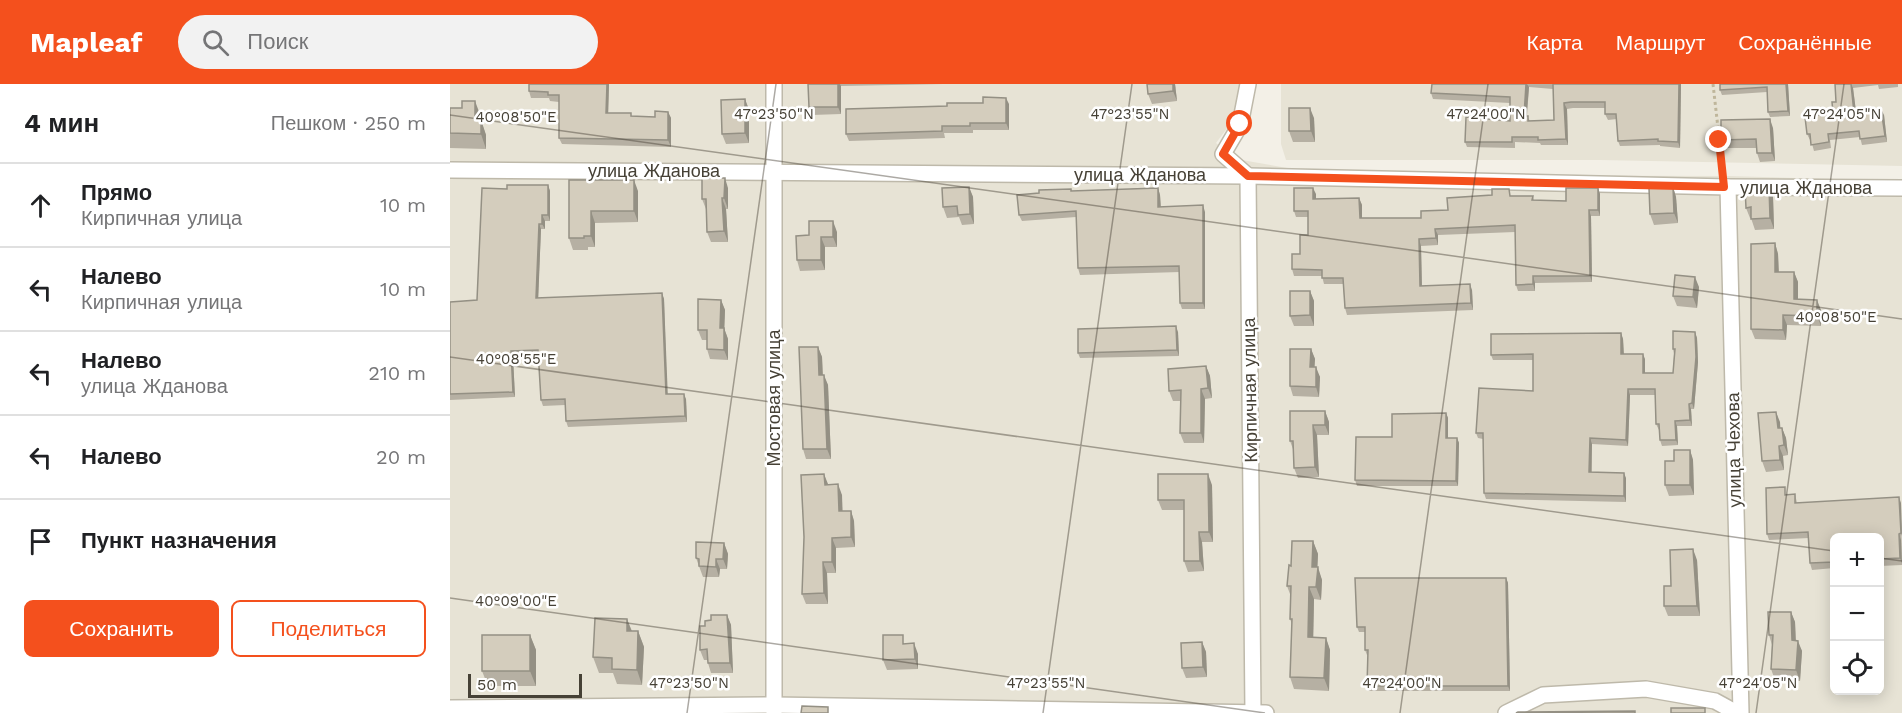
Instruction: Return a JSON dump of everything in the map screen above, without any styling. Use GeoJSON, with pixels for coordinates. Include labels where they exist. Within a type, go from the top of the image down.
{"type":"FeatureCollection","features":[{"type":"Feature","properties":{"kind":"street","name":"Мостовая улица"},"geometry":{"type":"LineString","coordinates":[[774,84],[774,709]]}},
{"type":"Feature","properties":{"kind":"street"},"geometry":{"type":"LineString","coordinates":[[1248,84],[1240,124],[1223,154],[1248,176]]}},
{"type":"Feature","properties":{"kind":"street","name":"улица Жданова"},"geometry":{"type":"LineString","coordinates":[[450,170],[1248,176],[1726,187],[1902,188]]}},
{"type":"Feature","properties":{"kind":"street","name":"Кирпичная улица"},"geometry":{"type":"LineString","coordinates":[[1248,176],[1258,712]]}},
{"type":"Feature","properties":{"kind":"street","name":"улица Чехова"},"geometry":{"type":"LineString","coordinates":[[1726,187],[1739,713]]}},
{"type":"Feature","properties":{"kind":"street"},"geometry":{"type":"LineString","coordinates":[[1506,713],[1543,694],[1646,688],[1715,701],[1739,713]]}},
{"type":"Feature","properties":{"kind":"street"},"geometry":{"type":"LineString","coordinates":[[450,708],[1258,712]]}},
{"type":"Feature","properties":{"kind":"path"},"geometry":{"type":"LineString","coordinates":[[1713,84],[1726,187]]}},
{"type":"Feature","properties":{"kind":"shaded area"},"geometry":{"type":"Polygon","coordinates":[[[450,84],[1241,84],[1234,119],[1216,143],[1236,159],[1327,175],[1729,176],[1902,181],[1902,713],[450,713],[450,84]]]}},
{"type":"Feature","properties":{"kind":"shaded area"},"geometry":{"type":"Polygon","coordinates":[[[1281,84],[1902,84],[1902,166],[1600,160],[1286,160],[1281,144],[1281,84]]]}},
{"type":"Feature","properties":{"kind":"building"},"geometry":{"type":"Polygon","coordinates":[[[529,84],[607,84],[606,113],[631,113],[631,116],[655,117],[655,111],[668,112],[668,140],[559,138],[559,95],[529,91],[529,84]]]}},
{"type":"Feature","properties":{"kind":"building"},"geometry":{"type":"Polygon","coordinates":[[[808,84],[838,84],[838,107],[809,107],[808,84]]]}},
{"type":"Feature","properties":{"kind":"building"},"geometry":{"type":"Polygon","coordinates":[[[1147,84],[1173,84],[1173,91],[1148,94],[1147,84]]]}},
{"type":"Feature","properties":{"kind":"building"},"geometry":{"type":"Polygon","coordinates":[[[1432,84],[1526,84],[1524,116],[1528,116],[1528,121],[1554,120],[1553,84],[1679,84],[1678,142],[1658,141],[1658,139],[1618,141],[1616,114],[1605,114],[1605,102],[1571,102],[1564,103],[1566,139],[1538,140],[1538,137],[1512,137],[1512,142],[1465,142],[1466,117],[1510,121],[1510,97],[1431,93],[1432,84]]]}},
{"type":"Feature","properties":{"kind":"building"},"geometry":{"type":"Polygon","coordinates":[[[1720,84],[1786,84],[1788,111],[1768,112],[1767,87],[1720,90],[1720,84]]]}},
{"type":"Feature","properties":{"kind":"building"},"geometry":{"type":"Polygon","coordinates":[[[1835,84],[1851,84],[1854,113],[1881,109],[1885,136],[1860,139],[1859,131],[1828,134],[1829,142],[1811,145],[1805,117],[1833,113],[1832,102],[1836,102],[1835,84]]]}},
{"type":"Feature","properties":{"kind":"building"},"geometry":{"type":"Polygon","coordinates":[[[983,97],[1006,98],[1006,123],[942,126],[942,131],[846,134],[846,109],[983,103],[983,97]]]}},
{"type":"Feature","properties":{"kind":"building"},"geometry":{"type":"Polygon","coordinates":[[[745,99],[745,133],[722,134],[721,100],[745,99]]]}},
{"type":"Feature","properties":{"kind":"building"},"geometry":{"type":"Polygon","coordinates":[[[462,101],[475,101],[475,120],[481,120],[481,134],[450,133],[450,108],[462,108],[462,101]]]}},
{"type":"Feature","properties":{"kind":"building"},"geometry":{"type":"Polygon","coordinates":[[[1289,108],[1310,108],[1311,131],[1289,131],[1289,108]]]}},
{"type":"Feature","properties":{"kind":"building"},"geometry":{"type":"Polygon","coordinates":[[[1770,119],[1772,153],[1757,153],[1756,139],[1721,140],[1721,120],[1770,119]]]}},
{"type":"Feature","properties":{"kind":"building"},"geometry":{"type":"Polygon","coordinates":[[[702,178],[725,178],[724,198],[722,198],[724,231],[707,232],[706,199],[702,199],[702,178]]]}},
{"type":"Feature","properties":{"kind":"building"},"geometry":{"type":"Polygon","coordinates":[[[569,180],[634,180],[634,211],[591,211],[591,236],[569,238],[569,180]]]}},
{"type":"Feature","properties":{"kind":"building"},"geometry":{"type":"Polygon","coordinates":[[[507,185],[548,185],[548,215],[542,215],[542,224],[539,224],[536,298],[662,293],[666,394],[684,394],[685,416],[566,421],[565,399],[541,400],[538,350],[511,351],[513,392],[450,394],[450,302],[477,300],[482,188],[507,189],[507,185]]]}},
{"type":"Feature","properties":{"kind":"building"},"geometry":{"type":"Polygon","coordinates":[[[969,187],[970,214],[958,215],[957,206],[943,207],[942,188],[969,187]]]}},
{"type":"Feature","properties":{"kind":"building"},"geometry":{"type":"Polygon","coordinates":[[[1673,187],[1674,213],[1650,214],[1649,188],[1673,187]]]}},
{"type":"Feature","properties":{"kind":"building"},"geometry":{"type":"Polygon","coordinates":[[[1745,187],[1769,187],[1770,218],[1751,219],[1751,207],[1746,208],[1745,187]]]}},
{"type":"Feature","properties":{"kind":"building"},"geometry":{"type":"Polygon","coordinates":[[[1158,188],[1158,207],[1203,205],[1203,303],[1180,303],[1179,266],[1078,268],[1076,211],[1019,215],[1017,195],[1039,193],[1039,190],[1158,188]]]}},
{"type":"Feature","properties":{"kind":"building"},"geometry":{"type":"Polygon","coordinates":[[[1294,188],[1313,188],[1313,199],[1359,198],[1360,218],[1421,218],[1421,211],[1448,210],[1447,198],[1492,195],[1492,189],[1509,189],[1510,196],[1533,196],[1532,200],[1566,201],[1566,188],[1598,188],[1598,210],[1589,210],[1590,276],[1533,276],[1533,284],[1516,285],[1515,225],[1435,229],[1436,238],[1419,239],[1420,286],[1470,284],[1471,303],[1345,308],[1343,278],[1322,278],[1322,270],[1292,269],[1292,254],[1300,254],[1300,235],[1308,235],[1308,211],[1294,211],[1294,188]]]}},
{"type":"Feature","properties":{"kind":"building"},"geometry":{"type":"Polygon","coordinates":[[[809,221],[833,221],[833,237],[821,237],[821,260],[797,260],[796,236],[809,235],[809,221]]]}},
{"type":"Feature","properties":{"kind":"building"},"geometry":{"type":"Polygon","coordinates":[[[1775,243],[1775,272],[1794,272],[1794,299],[1817,300],[1817,316],[1783,315],[1783,330],[1751,329],[1751,244],[1775,243]]]}},
{"type":"Feature","properties":{"kind":"building"},"geometry":{"type":"Polygon","coordinates":[[[1675,275],[1695,277],[1693,297],[1673,296],[1675,275]]]}},
{"type":"Feature","properties":{"kind":"building"},"geometry":{"type":"Polygon","coordinates":[[[1290,291],[1310,291],[1310,315],[1290,316],[1290,291]]]}},
{"type":"Feature","properties":{"kind":"building"},"geometry":{"type":"Polygon","coordinates":[[[698,299],[721,300],[720,328],[724,328],[724,350],[707,349],[707,330],[698,330],[698,299]]]}},
{"type":"Feature","properties":{"kind":"building"},"geometry":{"type":"Polygon","coordinates":[[[1176,326],[1177,350],[1078,353],[1078,329],[1176,326]]]}},
{"type":"Feature","properties":{"kind":"building"},"geometry":{"type":"Polygon","coordinates":[[[1673,331],[1695,332],[1696,357],[1692,403],[1689,404],[1690,420],[1675,421],[1676,440],[1660,440],[1659,424],[1656,424],[1655,389],[1628,389],[1626,440],[1590,438],[1589,472],[1624,473],[1624,496],[1484,493],[1483,433],[1476,433],[1479,388],[1533,391],[1533,354],[1491,355],[1491,334],[1621,333],[1621,354],[1643,354],[1643,373],[1673,373],[1675,349],[1673,349],[1673,331]]]}},
{"type":"Feature","properties":{"kind":"building"},"geometry":{"type":"Polygon","coordinates":[[[799,347],[818,347],[819,375],[824,375],[827,449],[803,449],[799,347]]]}},
{"type":"Feature","properties":{"kind":"building"},"geometry":{"type":"Polygon","coordinates":[[[1290,349],[1311,349],[1310,367],[1316,367],[1316,387],[1290,386],[1290,349]]]}},
{"type":"Feature","properties":{"kind":"building"},"geometry":{"type":"Polygon","coordinates":[[[1206,366],[1208,388],[1201,389],[1201,433],[1180,433],[1181,390],[1169,391],[1168,369],[1206,366]]]}},
{"type":"Feature","properties":{"kind":"building"},"geometry":{"type":"Polygon","coordinates":[[[1290,411],[1325,411],[1325,425],[1313,425],[1315,467],[1294,468],[1293,441],[1290,441],[1290,411]]]}},
{"type":"Feature","properties":{"kind":"building"},"geometry":{"type":"Polygon","coordinates":[[[1776,412],[1778,428],[1782,428],[1784,445],[1779,446],[1780,460],[1762,461],[1758,413],[1776,412]]]}},
{"type":"Feature","properties":{"kind":"building"},"geometry":{"type":"Polygon","coordinates":[[[1446,413],[1446,438],[1457,438],[1456,481],[1355,480],[1356,437],[1392,437],[1392,414],[1446,413]]]}},
{"type":"Feature","properties":{"kind":"building"},"geometry":{"type":"Polygon","coordinates":[[[1674,450],[1690,450],[1690,485],[1665,485],[1665,461],[1674,461],[1674,450]]]}},
{"type":"Feature","properties":{"kind":"building"},"geometry":{"type":"Polygon","coordinates":[[[824,474],[825,485],[838,484],[839,511],[851,511],[851,537],[832,538],[832,562],[823,562],[824,593],[802,594],[804,537],[801,475],[824,474]]]}},
{"type":"Feature","properties":{"kind":"building"},"geometry":{"type":"Polygon","coordinates":[[[1158,474],[1208,474],[1209,532],[1199,532],[1200,561],[1184,561],[1184,500],[1158,500],[1158,474]]]}},
{"type":"Feature","properties":{"kind":"building"},"geometry":{"type":"Polygon","coordinates":[[[1785,487],[1785,495],[1795,494],[1795,503],[1899,497],[1900,558],[1884,559],[1884,533],[1830,533],[1830,562],[1810,563],[1808,532],[1767,534],[1766,488],[1785,487]]]}},
{"type":"Feature","properties":{"kind":"building"},"geometry":{"type":"Polygon","coordinates":[[[1292,541],[1313,541],[1312,567],[1318,567],[1316,587],[1309,587],[1308,637],[1326,638],[1324,678],[1290,677],[1291,586],[1287,586],[1292,541]]]}},
{"type":"Feature","properties":{"kind":"building"},"geometry":{"type":"Polygon","coordinates":[[[696,542],[724,543],[723,559],[716,559],[716,567],[699,566],[699,559],[696,558],[696,542]]]}},
{"type":"Feature","properties":{"kind":"building"},"geometry":{"type":"Polygon","coordinates":[[[1693,549],[1697,606],[1664,606],[1664,586],[1671,586],[1670,550],[1693,549]]]}},
{"type":"Feature","properties":{"kind":"building"},"geometry":{"type":"Polygon","coordinates":[[[1355,578],[1506,578],[1508,686],[1367,686],[1368,650],[1365,650],[1365,627],[1357,627],[1355,578]]]}},
{"type":"Feature","properties":{"kind":"building"},"geometry":{"type":"Polygon","coordinates":[[[1768,612],[1791,612],[1792,640],[1798,641],[1796,670],[1771,669],[1773,635],[1769,635],[1768,612]]]}},
{"type":"Feature","properties":{"kind":"building"},"geometry":{"type":"Polygon","coordinates":[[[711,615],[727,615],[730,663],[708,663],[707,649],[700,650],[700,626],[705,626],[705,621],[711,620],[711,615]]]}},
{"type":"Feature","properties":{"kind":"building"},"geometry":{"type":"Polygon","coordinates":[[[595,618],[627,619],[627,631],[638,631],[637,670],[612,669],[612,658],[593,657],[595,618]]]}},
{"type":"Feature","properties":{"kind":"building"},"geometry":{"type":"Polygon","coordinates":[[[482,635],[530,635],[530,671],[482,671],[482,635]]]}},
{"type":"Feature","properties":{"kind":"building"},"geometry":{"type":"Polygon","coordinates":[[[883,635],[903,635],[903,644],[914,643],[915,659],[883,660],[883,635]]]}},
{"type":"Feature","properties":{"kind":"building"},"geometry":{"type":"Polygon","coordinates":[[[1202,642],[1203,667],[1182,668],[1181,643],[1202,642]]]}},
{"type":"Feature","properties":{"kind":"building"},"geometry":{"type":"Polygon","coordinates":[[[802,706],[828,707],[828,713],[801,713],[802,706]]]}},
{"type":"Feature","properties":{"kind":"building"},"geometry":{"type":"Polygon","coordinates":[[[1671,708],[1705,708],[1705,713],[1671,713],[1671,708]]]}},
{"type":"Feature","properties":{"kind":"building"},"geometry":{"type":"Polygon","coordinates":[[[1635,711],[1635,713],[1516,713],[1518,712],[1635,711]]]}},
{"type":"Feature","properties":{"kind":"route"},"geometry":{"type":"LineString","coordinates":[[1240,124],[1223,154],[1248,176],[1724,187],[1719,140]]}}]}
